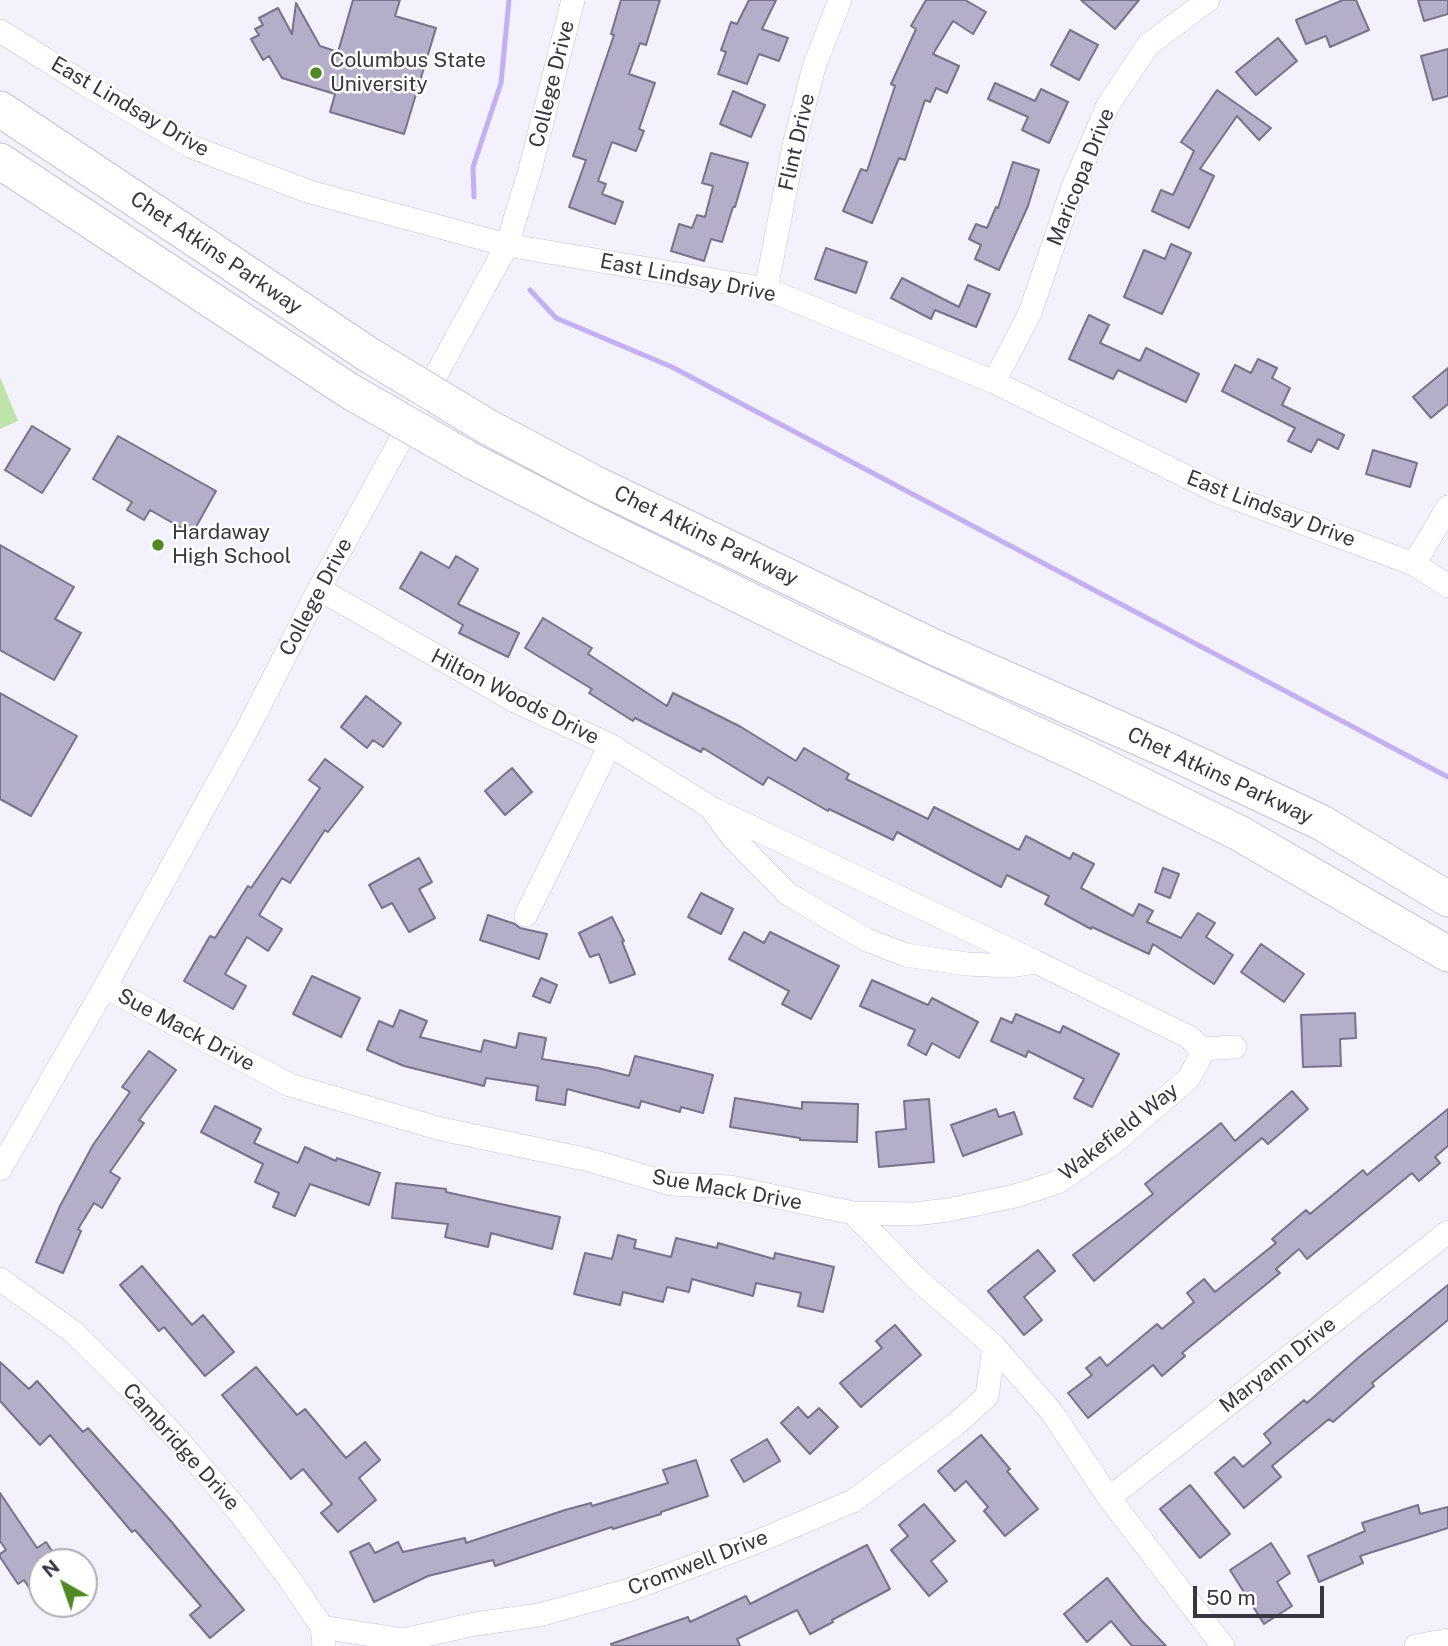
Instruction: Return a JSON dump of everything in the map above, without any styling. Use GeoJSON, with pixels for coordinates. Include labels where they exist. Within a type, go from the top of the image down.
{"type":"FeatureCollection","features":[{"type":"Feature","properties":{"kind":"highway","name":"Chet Atkins Parkway"},"geometry":{"type":"LineString","coordinates":[[0,109],[369,355],[488,427],[598,485],[938,649],[1167,750],[1322,824],[1448,900]]}},
{"type":"Feature","properties":{"kind":"highway","name":"Chet Atkins Parkway"},"geometry":{"type":"LineString","coordinates":[[0,161],[351,392],[472,461],[798,625],[1078,754],[1239,833],[1448,954]]}},
{"type":"Feature","properties":{"kind":"street","name":"College Drive"},"geometry":{"type":"LineString","coordinates":[[0,1169],[105,987],[248,728],[319,589],[507,245],[530,170],[573,0]]}},
{"type":"Feature","properties":{"kind":"street","name":"Flint Drive"},"geometry":{"type":"LineString","coordinates":[[766,289],[814,68],[841,0]]}},
{"type":"Feature","properties":{"kind":"street","name":"Maricopa Drive"},"geometry":{"type":"LineString","coordinates":[[994,383],[1030,313],[1073,187],[1108,105],[1148,45],[1208,0]]}},
{"type":"Feature","properties":{"kind":"street","name":"East Lindsay Drive"},"geometry":{"type":"LineString","coordinates":[[0,30],[192,147],[310,192],[507,245],[766,289],[994,383],[1218,492],[1414,564],[1448,586]]}},
{"type":"Feature","properties":{"kind":"street"},"geometry":{"type":"LineString","coordinates":[[1414,564],[1448,507]]}},
{"type":"Feature","properties":{"kind":"street","name":"Hilton Woods Drive"},"geometry":{"type":"LineString","coordinates":[[319,589],[514,701],[610,745],[710,807],[1189,1037],[1201,1049]]}},
{"type":"Feature","properties":{"kind":"street"},"geometry":{"type":"LineString","coordinates":[[526,915],[610,745]]}},
{"type":"Feature","properties":{"kind":"street","name":"Hilton Woods Drive"},"geometry":{"type":"LineString","coordinates":[[710,807],[733,838],[788,894],[867,940],[906,954],[967,964],[1009,966],[1036,962]]}},
{"type":"Feature","properties":{"kind":"street","name":"Sue Mack Drive"},"geometry":{"type":"LineString","coordinates":[[105,987],[290,1085],[441,1129],[589,1160],[671,1184],[730,1187],[853,1213]]}},
{"type":"Feature","properties":{"kind":"street"},"geometry":{"type":"LineString","coordinates":[[1201,1049],[1235,1047]]}},
{"type":"Feature","properties":{"kind":"street","name":"Wakefield Way"},"geometry":{"type":"LineString","coordinates":[[853,1213],[914,1214],[948,1210],[1015,1196],[1058,1182],[1116,1141],[1188,1079],[1199,1060],[1201,1049]]}},
{"type":"Feature","properties":{"kind":"street"},"geometry":{"type":"LineString","coordinates":[[853,1213],[917,1279],[994,1346],[1051,1411],[1109,1498],[1223,1646]]}},
{"type":"Feature","properties":{"kind":"street","name":"Maryann Drive"},"geometry":{"type":"LineString","coordinates":[[1109,1498],[1448,1232]]}},
{"type":"Feature","properties":{"kind":"street","name":"Cambridge Drive"},"geometry":{"type":"LineString","coordinates":[[0,1279],[73,1332],[130,1388],[239,1512],[288,1577],[323,1637]]}},
{"type":"Feature","properties":{"kind":"street","name":"Cromwell Drive"},"geometry":{"type":"LineString","coordinates":[[323,1637],[403,1640],[475,1624],[539,1615],[629,1590],[754,1543],[853,1501],[955,1425],[987,1396],[994,1346]]}},
{"type":"Feature","properties":{"kind":"street"},"geometry":{"type":"LineString","coordinates":[[1416,1646],[1448,1640]]}},
{"type":"Feature","properties":{"kind":"green space"},"geometry":{"type":"Polygon","coordinates":[[[0,377],[18,421],[0,429],[0,377]]]}},
{"type":"Feature","properties":{"kind":"building"},"geometry":{"type":"Polygon","coordinates":[[[353,0],[400,0],[395,16],[436,28],[404,134],[330,112],[335,94],[282,78],[269,56],[263,60],[251,39],[259,35],[255,29],[263,25],[259,18],[278,8],[292,34],[296,3],[320,46],[338,52],[353,0]]]}},
{"type":"Feature","properties":{"kind":"building"},"geometry":{"type":"Polygon","coordinates":[[[621,0],[660,0],[646,45],[640,43],[629,74],[655,83],[639,129],[644,131],[636,151],[612,142],[598,181],[606,184],[602,194],[623,202],[615,224],[569,207],[586,160],[573,156],[614,35],[611,34],[621,0]]]}},
{"type":"Feature","properties":{"kind":"building"},"geometry":{"type":"Polygon","coordinates":[[[749,0],[776,0],[762,29],[788,38],[779,61],[759,54],[747,84],[718,74],[726,52],[721,50],[731,22],[737,24],[749,0]]]}},
{"type":"Feature","properties":{"kind":"building"},"geometry":{"type":"Polygon","coordinates":[[[926,0],[965,0],[986,12],[973,34],[953,21],[933,54],[959,66],[947,93],[936,88],[930,102],[925,100],[905,160],[899,158],[872,223],[843,211],[861,169],[867,171],[895,86],[891,84],[916,29],[911,26],[926,0]]]}},
{"type":"Feature","properties":{"kind":"building"},"geometry":{"type":"Polygon","coordinates":[[[1081,0],[1139,0],[1115,29],[1081,0]]]}},
{"type":"Feature","properties":{"kind":"building"},"geometry":{"type":"Polygon","coordinates":[[[1343,0],[1356,0],[1369,30],[1330,47],[1326,36],[1306,44],[1296,20],[1343,0]]]}},
{"type":"Feature","properties":{"kind":"building"},"geometry":{"type":"Polygon","coordinates":[[[1418,0],[1448,0],[1448,14],[1424,21],[1418,0]]]}},
{"type":"Feature","properties":{"kind":"building"},"geometry":{"type":"Polygon","coordinates":[[[1070,30],[1098,45],[1079,80],[1051,65],[1070,30]]]}},
{"type":"Feature","properties":{"kind":"building"},"geometry":{"type":"Polygon","coordinates":[[[1278,38],[1297,61],[1256,95],[1236,72],[1278,38]]]}},
{"type":"Feature","properties":{"kind":"building"},"geometry":{"type":"Polygon","coordinates":[[[1448,49],[1448,96],[1433,100],[1421,56],[1448,49]]]}},
{"type":"Feature","properties":{"kind":"building"},"geometry":{"type":"Polygon","coordinates":[[[995,83],[1035,101],[1041,89],[1068,102],[1049,143],[1022,130],[1028,117],[988,99],[995,83]]]}},
{"type":"Feature","properties":{"kind":"building"},"geometry":{"type":"Polygon","coordinates":[[[1217,90],[1271,128],[1259,140],[1237,116],[1200,169],[1214,176],[1189,228],[1152,211],[1161,190],[1173,195],[1194,151],[1181,142],[1217,90]]]}},
{"type":"Feature","properties":{"kind":"building"},"geometry":{"type":"Polygon","coordinates":[[[733,91],[765,105],[751,137],[720,124],[733,91]]]}},
{"type":"Feature","properties":{"kind":"building"},"geometry":{"type":"Polygon","coordinates":[[[711,153],[748,163],[722,242],[711,239],[704,261],[671,251],[679,224],[692,228],[697,215],[705,217],[713,186],[702,183],[711,153]]]}},
{"type":"Feature","properties":{"kind":"building"},"geometry":{"type":"Polygon","coordinates":[[[1013,162],[1039,170],[1028,206],[999,270],[975,259],[981,245],[969,239],[976,224],[987,228],[996,207],[998,208],[1013,162]]]}},
{"type":"Feature","properties":{"kind":"building"},"geometry":{"type":"Polygon","coordinates":[[[1171,244],[1191,253],[1162,314],[1124,297],[1144,250],[1165,259],[1171,244]]]}},
{"type":"Feature","properties":{"kind":"building"},"geometry":{"type":"Polygon","coordinates":[[[826,248],[867,262],[856,293],[815,279],[826,248]]]}},
{"type":"Feature","properties":{"kind":"building"},"geometry":{"type":"Polygon","coordinates":[[[902,278],[959,307],[968,285],[990,294],[976,327],[935,310],[931,319],[891,298],[902,278]]]}},
{"type":"Feature","properties":{"kind":"building"},"geometry":{"type":"Polygon","coordinates":[[[1089,315],[1109,325],[1100,343],[1140,361],[1146,348],[1199,374],[1186,402],[1118,370],[1113,379],[1069,359],[1089,315]]]}},
{"type":"Feature","properties":{"kind":"building"},"geometry":{"type":"Polygon","coordinates":[[[1258,359],[1277,368],[1272,378],[1290,388],[1282,405],[1344,435],[1338,449],[1318,439],[1311,452],[1288,441],[1295,428],[1222,391],[1235,365],[1251,373],[1258,359]]]}},
{"type":"Feature","properties":{"kind":"building"},"geometry":{"type":"Polygon","coordinates":[[[1448,368],[1448,404],[1431,418],[1413,397],[1448,368]]]}},
{"type":"Feature","properties":{"kind":"building"},"geometry":{"type":"Polygon","coordinates":[[[32,426],[70,449],[42,493],[5,470],[32,426]]]}},
{"type":"Feature","properties":{"kind":"building"},"geometry":{"type":"Polygon","coordinates":[[[118,436],[216,491],[192,534],[150,510],[144,520],[127,510],[132,502],[93,479],[118,436]]]}},
{"type":"Feature","properties":{"kind":"building"},"geometry":{"type":"Polygon","coordinates":[[[1373,450],[1417,463],[1410,487],[1366,474],[1373,450]]]}},
{"type":"Feature","properties":{"kind":"building"},"geometry":{"type":"Polygon","coordinates":[[[0,545],[74,587],[55,619],[81,633],[54,680],[0,650],[0,545]]]}},
{"type":"Feature","properties":{"kind":"building"},"geometry":{"type":"Polygon","coordinates":[[[421,552],[449,568],[456,556],[478,569],[458,604],[519,633],[508,657],[459,633],[463,625],[400,588],[421,552]]]}},
{"type":"Feature","properties":{"kind":"building"},"geometry":{"type":"Polygon","coordinates":[[[543,618],[592,648],[588,654],[667,706],[673,693],[741,727],[796,761],[804,748],[849,774],[846,779],[928,819],[934,807],[1019,850],[1026,836],[1070,859],[1073,853],[1094,864],[1081,888],[1133,916],[1139,904],[1153,911],[1147,922],[1181,938],[1198,913],[1215,923],[1206,937],[1233,955],[1214,984],[1153,944],[1149,954],[1092,927],[1091,929],[1045,904],[1049,896],[1007,875],[1001,887],[897,832],[893,840],[829,809],[828,811],[768,777],[763,785],[703,748],[701,752],[635,718],[633,721],[589,693],[592,689],[525,648],[543,618]]]}},
{"type":"Feature","properties":{"kind":"building"},"geometry":{"type":"Polygon","coordinates":[[[0,693],[77,736],[31,816],[0,799],[0,693]]]}},
{"type":"Feature","properties":{"kind":"building"},"geometry":{"type":"Polygon","coordinates":[[[366,696],[401,723],[383,747],[373,740],[367,748],[341,727],[366,696]]]}},
{"type":"Feature","properties":{"kind":"building"},"geometry":{"type":"Polygon","coordinates":[[[325,759],[363,787],[328,832],[325,830],[290,883],[282,878],[259,915],[282,929],[268,951],[247,937],[225,974],[246,986],[233,1009],[184,981],[210,936],[215,938],[248,886],[251,888],[320,788],[309,780],[325,759]]]}},
{"type":"Feature","properties":{"kind":"building"},"geometry":{"type":"Polygon","coordinates":[[[512,768],[532,792],[505,815],[485,791],[512,768]]]}},
{"type":"Feature","properties":{"kind":"building"},"geometry":{"type":"Polygon","coordinates":[[[419,858],[432,882],[419,889],[435,918],[409,932],[392,903],[382,908],[369,885],[419,858]]]}},
{"type":"Feature","properties":{"kind":"building"},"geometry":{"type":"Polygon","coordinates":[[[1163,868],[1179,874],[1170,898],[1155,892],[1163,868]]]}},
{"type":"Feature","properties":{"kind":"building"},"geometry":{"type":"Polygon","coordinates":[[[701,893],[733,909],[721,934],[688,917],[701,893]]]}},
{"type":"Feature","properties":{"kind":"building"},"geometry":{"type":"Polygon","coordinates":[[[488,915],[520,928],[547,934],[539,959],[480,940],[488,915]]]}},
{"type":"Feature","properties":{"kind":"building"},"geometry":{"type":"Polygon","coordinates":[[[612,917],[624,941],[622,942],[635,974],[610,983],[599,954],[590,957],[579,933],[612,917]]]}},
{"type":"Feature","properties":{"kind":"building"},"geometry":{"type":"Polygon","coordinates":[[[744,932],[764,943],[770,932],[839,966],[811,1019],[782,1004],[789,991],[729,959],[744,932]]]}},
{"type":"Feature","properties":{"kind":"building"},"geometry":{"type":"Polygon","coordinates":[[[1261,944],[1304,974],[1284,1002],[1241,972],[1261,944]]]}},
{"type":"Feature","properties":{"kind":"building"},"geometry":{"type":"Polygon","coordinates":[[[312,976],[360,998],[341,1037],[293,1014],[312,976]]]}},
{"type":"Feature","properties":{"kind":"building"},"geometry":{"type":"Polygon","coordinates":[[[541,978],[557,985],[550,1003],[533,996],[541,978]]]}},
{"type":"Feature","properties":{"kind":"building"},"geometry":{"type":"Polygon","coordinates":[[[872,980],[928,1005],[932,998],[978,1022],[959,1058],[932,1043],[926,1055],[908,1045],[915,1030],[860,1006],[872,980]]]}},
{"type":"Feature","properties":{"kind":"building"},"geometry":{"type":"Polygon","coordinates":[[[400,1010],[427,1021],[420,1037],[481,1052],[484,1040],[516,1048],[519,1033],[546,1038],[542,1059],[629,1076],[635,1056],[713,1075],[703,1113],[681,1107],[680,1112],[641,1101],[639,1108],[567,1089],[565,1105],[536,1100],[538,1086],[486,1078],[484,1086],[404,1066],[367,1050],[379,1021],[393,1027],[400,1010]]]}},
{"type":"Feature","properties":{"kind":"building"},"geometry":{"type":"Polygon","coordinates":[[[1355,1013],[1356,1038],[1340,1039],[1341,1066],[1303,1067],[1301,1015],[1355,1013]]]}},
{"type":"Feature","properties":{"kind":"building"},"geometry":{"type":"Polygon","coordinates":[[[1016,1014],[1060,1033],[1063,1026],[1119,1054],[1092,1107],[1074,1098],[1084,1079],[1028,1051],[1026,1057],[991,1041],[1001,1018],[1012,1023],[1016,1014]]]}},
{"type":"Feature","properties":{"kind":"building"},"geometry":{"type":"Polygon","coordinates":[[[149,1051],[176,1070],[139,1120],[144,1123],[110,1172],[120,1178],[102,1208],[94,1203],[78,1229],[81,1231],[63,1273],[36,1262],[60,1206],[93,1145],[130,1092],[122,1087],[149,1051]]]}},
{"type":"Feature","properties":{"kind":"building"},"geometry":{"type":"Polygon","coordinates":[[[1292,1091],[1308,1109],[1268,1144],[1262,1138],[1094,1281],[1073,1255],[1153,1194],[1145,1184],[1221,1123],[1235,1141],[1292,1091]]]}},
{"type":"Feature","properties":{"kind":"building"},"geometry":{"type":"Polygon","coordinates":[[[735,1098],[802,1109],[802,1102],[858,1104],[857,1142],[800,1140],[730,1127],[735,1098]]]}},
{"type":"Feature","properties":{"kind":"building"},"geometry":{"type":"Polygon","coordinates":[[[929,1099],[934,1162],[879,1167],[876,1132],[906,1129],[904,1101],[929,1099]]]}},
{"type":"Feature","properties":{"kind":"building"},"geometry":{"type":"Polygon","coordinates":[[[215,1106],[261,1129],[254,1143],[298,1163],[305,1147],[336,1161],[337,1158],[380,1173],[369,1205],[310,1184],[295,1216],[273,1207],[279,1193],[255,1182],[263,1164],[201,1132],[215,1106]]]}},
{"type":"Feature","properties":{"kind":"building"},"geometry":{"type":"Polygon","coordinates":[[[996,1109],[999,1117],[1014,1112],[1022,1134],[963,1156],[951,1125],[996,1109]]]}},
{"type":"Feature","properties":{"kind":"building"},"geometry":{"type":"Polygon","coordinates":[[[1448,1109],[1448,1146],[1435,1157],[1440,1163],[1419,1181],[1412,1173],[1307,1259],[1299,1249],[1276,1269],[1280,1273],[1182,1353],[1185,1356],[1162,1376],[1153,1365],[1088,1418],[1068,1393],[1092,1375],[1086,1368],[1100,1357],[1107,1366],[1157,1324],[1162,1329],[1194,1302],[1187,1293],[1204,1279],[1215,1292],[1276,1243],[1272,1239],[1306,1210],[1310,1214],[1363,1170],[1367,1175],[1448,1109]]]}},
{"type":"Feature","properties":{"kind":"building"},"geometry":{"type":"Polygon","coordinates":[[[396,1183],[446,1189],[446,1192],[560,1217],[552,1249],[491,1233],[488,1247],[445,1237],[448,1224],[392,1218],[396,1183]]]}},
{"type":"Feature","properties":{"kind":"building"},"geometry":{"type":"Polygon","coordinates":[[[618,1235],[636,1240],[634,1248],[671,1257],[676,1238],[717,1248],[718,1243],[774,1259],[775,1253],[834,1267],[823,1312],[798,1306],[801,1293],[756,1283],[753,1296],[692,1279],[689,1292],[667,1287],[663,1302],[623,1292],[620,1305],[574,1294],[585,1253],[612,1259],[618,1235]]]}},
{"type":"Feature","properties":{"kind":"building"},"geometry":{"type":"Polygon","coordinates":[[[1038,1250],[1055,1271],[1024,1297],[1042,1320],[1024,1335],[988,1291],[1038,1250]]]}},
{"type":"Feature","properties":{"kind":"building"},"geometry":{"type":"Polygon","coordinates":[[[142,1266],[192,1325],[203,1315],[234,1352],[205,1376],[164,1327],[159,1331],[120,1285],[142,1266]]]}},
{"type":"Feature","properties":{"kind":"building"},"geometry":{"type":"Polygon","coordinates":[[[1448,1285],[1448,1320],[1372,1383],[1374,1386],[1333,1422],[1329,1419],[1272,1466],[1281,1477],[1244,1508],[1215,1473],[1234,1457],[1243,1467],[1271,1443],[1264,1434],[1304,1400],[1307,1403],[1448,1285]]]}},
{"type":"Feature","properties":{"kind":"building"},"geometry":{"type":"Polygon","coordinates":[[[895,1325],[921,1355],[861,1407],[840,1383],[882,1348],[876,1341],[895,1325]]]}},
{"type":"Feature","properties":{"kind":"building"},"geometry":{"type":"Polygon","coordinates":[[[0,1362],[29,1389],[37,1381],[83,1432],[88,1428],[170,1520],[244,1610],[210,1638],[190,1615],[201,1606],[135,1530],[132,1532],[50,1435],[40,1445],[0,1401],[0,1362]]]}},
{"type":"Feature","properties":{"kind":"building"},"geometry":{"type":"Polygon","coordinates":[[[256,1367],[297,1415],[305,1409],[346,1458],[365,1442],[380,1460],[359,1478],[376,1500],[338,1532],[321,1513],[332,1504],[303,1469],[291,1479],[222,1395],[256,1367]]]}},
{"type":"Feature","properties":{"kind":"building"},"geometry":{"type":"Polygon","coordinates":[[[798,1407],[808,1418],[819,1408],[838,1427],[810,1454],[781,1423],[798,1407]]]}},
{"type":"Feature","properties":{"kind":"building"},"geometry":{"type":"Polygon","coordinates":[[[981,1435],[1010,1469],[1007,1471],[1038,1509],[1005,1536],[984,1511],[988,1507],[966,1481],[955,1491],[938,1471],[981,1435]]]}},
{"type":"Feature","properties":{"kind":"building"},"geometry":{"type":"Polygon","coordinates":[[[767,1439],[780,1461],[744,1482],[731,1460],[767,1439]]]}},
{"type":"Feature","properties":{"kind":"building"},"geometry":{"type":"Polygon","coordinates":[[[696,1460],[708,1496],[661,1514],[613,1529],[612,1527],[495,1566],[493,1560],[428,1576],[374,1602],[350,1552],[369,1543],[375,1553],[398,1542],[403,1552],[465,1538],[466,1543],[565,1510],[591,1503],[592,1506],[668,1483],[663,1470],[696,1460]]]}},
{"type":"Feature","properties":{"kind":"building"},"geometry":{"type":"Polygon","coordinates":[[[1190,1485],[1230,1534],[1200,1558],[1160,1509],[1190,1485]]]}},
{"type":"Feature","properties":{"kind":"building"},"geometry":{"type":"Polygon","coordinates":[[[0,1493],[37,1548],[28,1548],[28,1586],[24,1580],[18,1584],[0,1557],[6,1550],[0,1541],[0,1493]]]}},
{"type":"Feature","properties":{"kind":"building"},"geometry":{"type":"Polygon","coordinates":[[[924,1504],[955,1541],[931,1561],[947,1581],[929,1596],[891,1550],[908,1536],[899,1525],[924,1504]]]}},
{"type":"Feature","properties":{"kind":"building"},"geometry":{"type":"Polygon","coordinates":[[[1418,1505],[1420,1514],[1448,1507],[1448,1528],[1360,1556],[1363,1563],[1319,1582],[1308,1556],[1365,1531],[1362,1523],[1418,1505]]]}},
{"type":"Feature","properties":{"kind":"building"},"geometry":{"type":"Polygon","coordinates":[[[46,1542],[50,1548],[37,1548],[46,1542]]]}},
{"type":"Feature","properties":{"kind":"building"},"geometry":{"type":"Polygon","coordinates":[[[1271,1543],[1290,1573],[1277,1582],[1292,1606],[1264,1624],[1230,1570],[1271,1543]]]}},
{"type":"Feature","properties":{"kind":"building"},"geometry":{"type":"Polygon","coordinates":[[[867,1545],[890,1589],[810,1634],[797,1610],[737,1639],[740,1646],[611,1644],[688,1617],[690,1622],[746,1596],[750,1604],[867,1545]]]}},
{"type":"Feature","properties":{"kind":"building"},"geometry":{"type":"Polygon","coordinates":[[[1107,1578],[1166,1646],[1132,1646],[1111,1621],[1087,1642],[1064,1614],[1107,1578]]]}},
{"type":"Feature","properties":{"kind":"waterway"},"geometry":{"type":"LineString","coordinates":[[474,197],[473,167],[501,83],[509,0]]}},
{"type":"Feature","properties":{"kind":"waterway"},"geometry":{"type":"LineString","coordinates":[[530,290],[556,318],[672,367],[1448,777]]}},
{"type":"Feature","properties":{"kind":"place","name":"Columbus State University"},"geometry":{"type":"Point","coordinates":[316,73]}},
{"type":"Feature","properties":{"kind":"place","name":"Hardaway High School"},"geometry":{"type":"Point","coordinates":[158,545]}}]}
